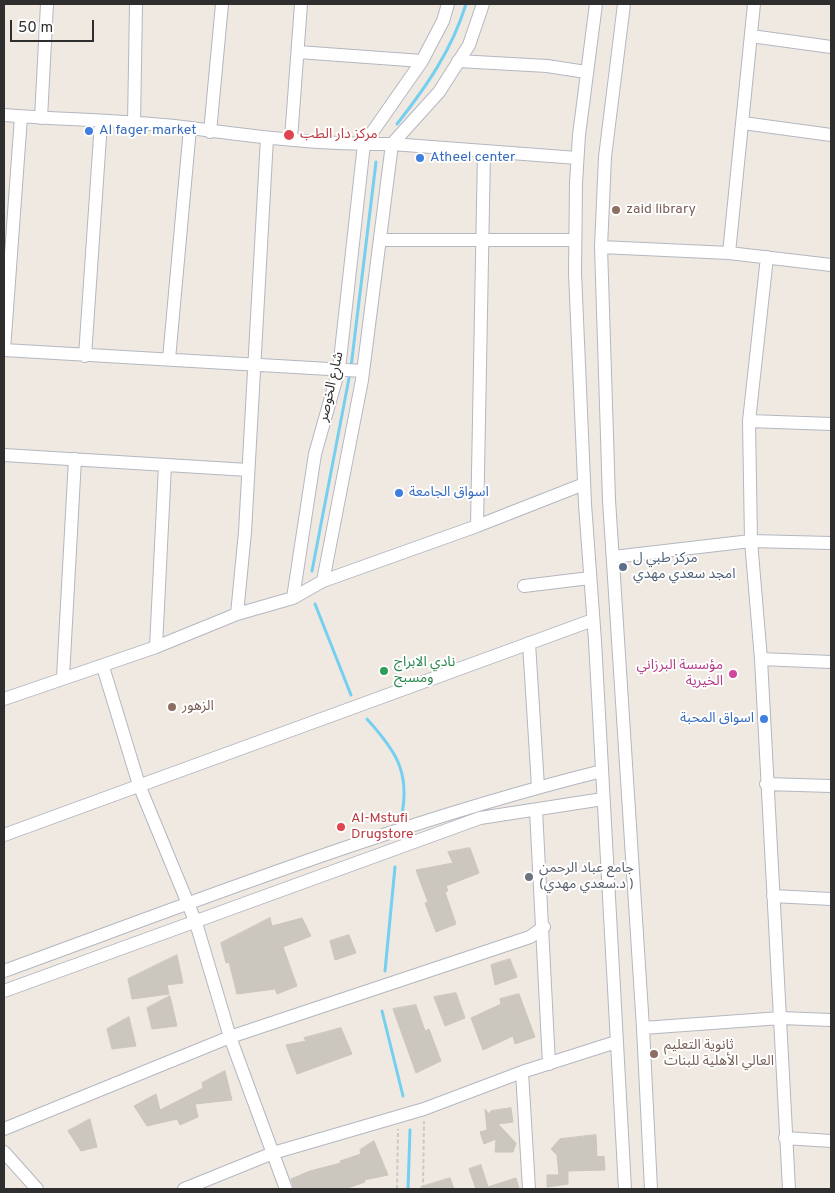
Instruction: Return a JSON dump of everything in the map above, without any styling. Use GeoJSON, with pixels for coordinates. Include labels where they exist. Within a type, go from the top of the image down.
{"type":"FeatureCollection","features":[{"type":"Feature","properties":{"kind":"street"},"geometry":{"type":"LineString","coordinates":[[41,118],[47,4]]}},
{"type":"Feature","properties":{"kind":"street"},"geometry":{"type":"LineString","coordinates":[[134,124],[136,4]]}},
{"type":"Feature","properties":{"kind":"street"},"geometry":{"type":"LineString","coordinates":[[210,132],[222,4]]}},
{"type":"Feature","properties":{"kind":"street"},"geometry":{"type":"LineString","coordinates":[[290,138],[301,4]]}},
{"type":"Feature","properties":{"kind":"street"},"geometry":{"type":"LineString","coordinates":[[364,144],[422,62],[443,21],[448,4]]}},
{"type":"Feature","properties":{"kind":"street"},"geometry":{"type":"LineString","coordinates":[[323,581],[363,371],[392,144],[439,92],[469,45],[483,4]]}},
{"type":"Feature","properties":{"kind":"street"},"geometry":{"type":"LineString","coordinates":[[596,4],[586,72],[577,158],[575,240],[584,484],[602,771],[624,1189]]}},
{"type":"Feature","properties":{"kind":"street"},"geometry":{"type":"LineString","coordinates":[[624,4],[605,156],[601,247],[608,500],[643,1028],[651,1189]]}},
{"type":"Feature","properties":{"kind":"street"},"geometry":{"type":"LineString","coordinates":[[729,253],[754,4]]}},
{"type":"Feature","properties":{"kind":"street"},"geometry":{"type":"LineString","coordinates":[[751,36],[831,48]]}},
{"type":"Feature","properties":{"kind":"street"},"geometry":{"type":"LineString","coordinates":[[298,52],[422,62]]}},
{"type":"Feature","properties":{"kind":"street"},"geometry":{"type":"LineString","coordinates":[[458,61],[547,66],[586,72]]}},
{"type":"Feature","properties":{"kind":"street"},"geometry":{"type":"LineString","coordinates":[[4,115],[190,128],[267,138],[392,144],[577,158]]}},
{"type":"Feature","properties":{"kind":"street"},"geometry":{"type":"LineString","coordinates":[[21,117],[4,350],[363,371]]}},
{"type":"Feature","properties":{"kind":"street"},"geometry":{"type":"LineString","coordinates":[[84,356],[101,122]]}},
{"type":"Feature","properties":{"kind":"street"},"geometry":{"type":"LineString","coordinates":[[743,123],[831,135]]}},
{"type":"Feature","properties":{"kind":"street"},"geometry":{"type":"LineString","coordinates":[[169,359],[190,128]]}},
{"type":"Feature","properties":{"kind":"street"},"geometry":{"type":"LineString","coordinates":[[238,614],[267,138]]}},
{"type":"Feature","properties":{"kind":"street","name":"شارع الخوصر"},"geometry":{"type":"LineString","coordinates":[[292,598],[314,454],[339,369],[364,144]]}},
{"type":"Feature","properties":{"kind":"street"},"geometry":{"type":"LineString","coordinates":[[477,526],[484,152]]}},
{"type":"Feature","properties":{"kind":"street"},"geometry":{"type":"LineString","coordinates":[[380,240],[575,240]]}},
{"type":"Feature","properties":{"kind":"street"},"geometry":{"type":"LineString","coordinates":[[601,247],[729,253],[831,265]]}},
{"type":"Feature","properties":{"kind":"street"},"geometry":{"type":"LineString","coordinates":[[767,257],[749,421],[751,541],[761,659],[766,784],[781,1018],[785,1138],[789,1189]]}},
{"type":"Feature","properties":{"kind":"street"},"geometry":{"type":"LineString","coordinates":[[749,421],[831,424]]}},
{"type":"Feature","properties":{"kind":"street"},"geometry":{"type":"LineString","coordinates":[[4,455],[248,470]]}},
{"type":"Feature","properties":{"kind":"street"},"geometry":{"type":"LineString","coordinates":[[63,678],[75,460]]}},
{"type":"Feature","properties":{"kind":"street"},"geometry":{"type":"LineString","coordinates":[[156,647],[165,465]]}},
{"type":"Feature","properties":{"kind":"street"},"geometry":{"type":"LineString","coordinates":[[4,699],[156,647],[238,614],[292,598],[323,581],[477,526],[584,484]]}},
{"type":"Feature","properties":{"kind":"street"},"geometry":{"type":"LineString","coordinates":[[613,557],[751,541],[831,543]]}},
{"type":"Feature","properties":{"kind":"street"},"geometry":{"type":"LineString","coordinates":[[524,586],[590,578]]}},
{"type":"Feature","properties":{"kind":"street"},"geometry":{"type":"LineString","coordinates":[[4,835],[593,620]]}},
{"type":"Feature","properties":{"kind":"street"},"geometry":{"type":"LineString","coordinates":[[529,643],[538,787]]}},
{"type":"Feature","properties":{"kind":"street"},"geometry":{"type":"LineString","coordinates":[[761,659],[831,662]]}},
{"type":"Feature","properties":{"kind":"street"},"geometry":{"type":"LineString","coordinates":[[103,666],[139,785],[196,923],[230,1036],[286,1189]]}},
{"type":"Feature","properties":{"kind":"street"},"geometry":{"type":"LineString","coordinates":[[4,971],[376,835],[538,787],[602,771]]}},
{"type":"Feature","properties":{"kind":"street"},"geometry":{"type":"LineString","coordinates":[[766,784],[831,786]]}},
{"type":"Feature","properties":{"kind":"street"},"geometry":{"type":"LineString","coordinates":[[4,991],[196,923],[480,818],[603,799]]}},
{"type":"Feature","properties":{"kind":"street"},"geometry":{"type":"LineString","coordinates":[[536,810],[544,927],[549,1064]]}},
{"type":"Feature","properties":{"kind":"street"},"geometry":{"type":"LineString","coordinates":[[773,896],[831,899]]}},
{"type":"Feature","properties":{"kind":"street"},"geometry":{"type":"LineString","coordinates":[[4,1129],[230,1036],[530,937],[544,927]]}},
{"type":"Feature","properties":{"kind":"street"},"geometry":{"type":"LineString","coordinates":[[643,1028],[781,1018],[831,1020]]}},
{"type":"Feature","properties":{"kind":"street"},"geometry":{"type":"LineString","coordinates":[[184,1189],[273,1153],[424,1109],[522,1072],[616,1042]]}},
{"type":"Feature","properties":{"kind":"street"},"geometry":{"type":"LineString","coordinates":[[522,1072],[529,1189]]}},
{"type":"Feature","properties":{"kind":"street"},"geometry":{"type":"LineString","coordinates":[[785,1138],[831,1140]]}},
{"type":"Feature","properties":{"kind":"street"},"geometry":{"type":"LineString","coordinates":[[4,1152],[36,1189]]}},
{"type":"Feature","properties":{"kind":"path"},"geometry":{"type":"LineString","coordinates":[[423,1189],[424,1109]]}},
{"type":"Feature","properties":{"kind":"path"},"geometry":{"type":"LineString","coordinates":[[397,1189],[398,1116]]}},
{"type":"Feature","properties":{"kind":"building"},"geometry":{"type":"Polygon","coordinates":[[[470,848],[479,873],[446,886],[448,891],[445,892],[456,924],[436,932],[425,903],[428,902],[416,870],[453,863],[448,852],[470,848]]]}},
{"type":"Feature","properties":{"kind":"building"},"geometry":{"type":"Polygon","coordinates":[[[270,918],[272,926],[302,918],[311,936],[283,947],[297,986],[277,994],[275,989],[237,994],[229,962],[226,963],[221,943],[270,918]]]}},
{"type":"Feature","properties":{"kind":"building"},"geometry":{"type":"Polygon","coordinates":[[[349,935],[356,953],[335,960],[330,941],[349,935]]]}},
{"type":"Feature","properties":{"kind":"building"},"geometry":{"type":"Polygon","coordinates":[[[177,955],[183,983],[167,985],[169,994],[132,999],[128,979],[177,955]]]}},
{"type":"Feature","properties":{"kind":"building"},"geometry":{"type":"Polygon","coordinates":[[[510,959],[517,977],[495,985],[491,965],[510,959]]]}},
{"type":"Feature","properties":{"kind":"building"},"geometry":{"type":"Polygon","coordinates":[[[456,993],[465,1018],[445,1026],[434,997],[456,993]]]}},
{"type":"Feature","properties":{"kind":"building"},"geometry":{"type":"Polygon","coordinates":[[[519,994],[535,1037],[515,1044],[513,1036],[483,1050],[471,1018],[501,1004],[500,999],[519,994]]]}},
{"type":"Feature","properties":{"kind":"building"},"geometry":{"type":"Polygon","coordinates":[[[170,996],[177,1026],[152,1029],[147,1008],[170,996]]]}},
{"type":"Feature","properties":{"kind":"building"},"geometry":{"type":"Polygon","coordinates":[[[416,1005],[425,1031],[429,1029],[441,1061],[416,1073],[393,1009],[416,1005]]]}},
{"type":"Feature","properties":{"kind":"building"},"geometry":{"type":"Polygon","coordinates":[[[129,1017],[136,1046],[112,1049],[107,1029],[129,1017]]]}},
{"type":"Feature","properties":{"kind":"building"},"geometry":{"type":"Polygon","coordinates":[[[341,1028],[352,1054],[297,1074],[286,1045],[306,1041],[304,1038],[341,1028]]]}},
{"type":"Feature","properties":{"kind":"building"},"geometry":{"type":"Polygon","coordinates":[[[225,1071],[232,1100],[195,1104],[198,1117],[180,1125],[177,1119],[147,1126],[134,1106],[156,1094],[160,1110],[203,1088],[202,1083],[225,1071]]]}},
{"type":"Feature","properties":{"kind":"building"},"geometry":{"type":"Polygon","coordinates":[[[511,1108],[513,1122],[498,1124],[516,1143],[513,1152],[495,1152],[496,1139],[484,1144],[480,1132],[487,1130],[485,1109],[489,1114],[491,1111],[511,1108]]]}},
{"type":"Feature","properties":{"kind":"building"},"geometry":{"type":"Polygon","coordinates":[[[90,1119],[97,1147],[81,1151],[68,1131],[90,1119]]]}},
{"type":"Feature","properties":{"kind":"building"},"geometry":{"type":"Polygon","coordinates":[[[596,1135],[597,1157],[604,1156],[605,1170],[568,1171],[568,1184],[547,1187],[547,1175],[559,1175],[557,1155],[551,1149],[560,1139],[596,1135]]]}},
{"type":"Feature","properties":{"kind":"building"},"geometry":{"type":"Polygon","coordinates":[[[374,1141],[388,1175],[364,1180],[365,1182],[345,1189],[294,1189],[291,1179],[310,1171],[341,1163],[340,1161],[361,1154],[360,1150],[374,1141]]]}},
{"type":"Feature","properties":{"kind":"building"},"geometry":{"type":"Polygon","coordinates":[[[481,1165],[488,1187],[516,1178],[519,1189],[476,1189],[469,1169],[481,1165]]]}},
{"type":"Feature","properties":{"kind":"building"},"geometry":{"type":"Polygon","coordinates":[[[450,1178],[454,1189],[421,1189],[421,1187],[450,1178]]]}},
{"type":"Feature","properties":{"kind":"waterway"},"geometry":{"type":"LineString","coordinates":[[397,124],[418,96],[446,52],[466,4]]}},
{"type":"Feature","properties":{"kind":"waterway"},"geometry":{"type":"LineString","coordinates":[[351,367],[376,162]]}},
{"type":"Feature","properties":{"kind":"waterway"},"geometry":{"type":"LineString","coordinates":[[312,571],[350,373]]}},
{"type":"Feature","properties":{"kind":"waterway"},"geometry":{"type":"LineString","coordinates":[[315,604],[351,695]]}},
{"type":"Feature","properties":{"kind":"waterway"},"geometry":{"type":"LineString","coordinates":[[367,719],[385,741],[398,762],[404,785],[402,814]]}},
{"type":"Feature","properties":{"kind":"waterway"},"geometry":{"type":"LineString","coordinates":[[385,971],[395,867]]}},
{"type":"Feature","properties":{"kind":"waterway"},"geometry":{"type":"LineString","coordinates":[[382,1011],[403,1096]]}},
{"type":"Feature","properties":{"kind":"waterway"},"geometry":{"type":"LineString","coordinates":[[408,1189],[410,1130]]}},
{"type":"Feature","properties":{"kind":"place","name":"Al fager market"},"geometry":{"type":"Point","coordinates":[89,131]}},
{"type":"Feature","properties":{"kind":"place","name":"مركز دار الطب"},"geometry":{"type":"Point","coordinates":[289,135]}},
{"type":"Feature","properties":{"kind":"place","name":"Atheel center"},"geometry":{"type":"Point","coordinates":[420,158]}},
{"type":"Feature","properties":{"kind":"place","name":"zaid library"},"geometry":{"type":"Point","coordinates":[616,210]}},
{"type":"Feature","properties":{"kind":"place","name":"اسواق الجامعة"},"geometry":{"type":"Point","coordinates":[399,493]}},
{"type":"Feature","properties":{"kind":"place","name":"مركز طبي ل امجد سعدي مهدي"},"geometry":{"type":"Point","coordinates":[623,567]}},
{"type":"Feature","properties":{"kind":"place","name":"نادي الابراج ومسبح"},"geometry":{"type":"Point","coordinates":[384,671]}},
{"type":"Feature","properties":{"kind":"place","name":"مؤسسة البرزاني الخيرية"},"geometry":{"type":"Point","coordinates":[733,674]}},
{"type":"Feature","properties":{"kind":"place","name":"الزهور"},"geometry":{"type":"Point","coordinates":[172,707]}},
{"type":"Feature","properties":{"kind":"place","name":"اسواق المحبة"},"geometry":{"type":"Point","coordinates":[764,719]}},
{"type":"Feature","properties":{"kind":"place","name":"Al-Mstufi Drugstore"},"geometry":{"type":"Point","coordinates":[341,827]}},
{"type":"Feature","properties":{"kind":"place","name":"جامع عباد الرحمن (د.سعدي مهدي )"},"geometry":{"type":"Point","coordinates":[529,877]}},
{"type":"Feature","properties":{"kind":"place","name":"ثانوية التعليم العالي الأهلية للبنات"},"geometry":{"type":"Point","coordinates":[654,1054]}}]}
